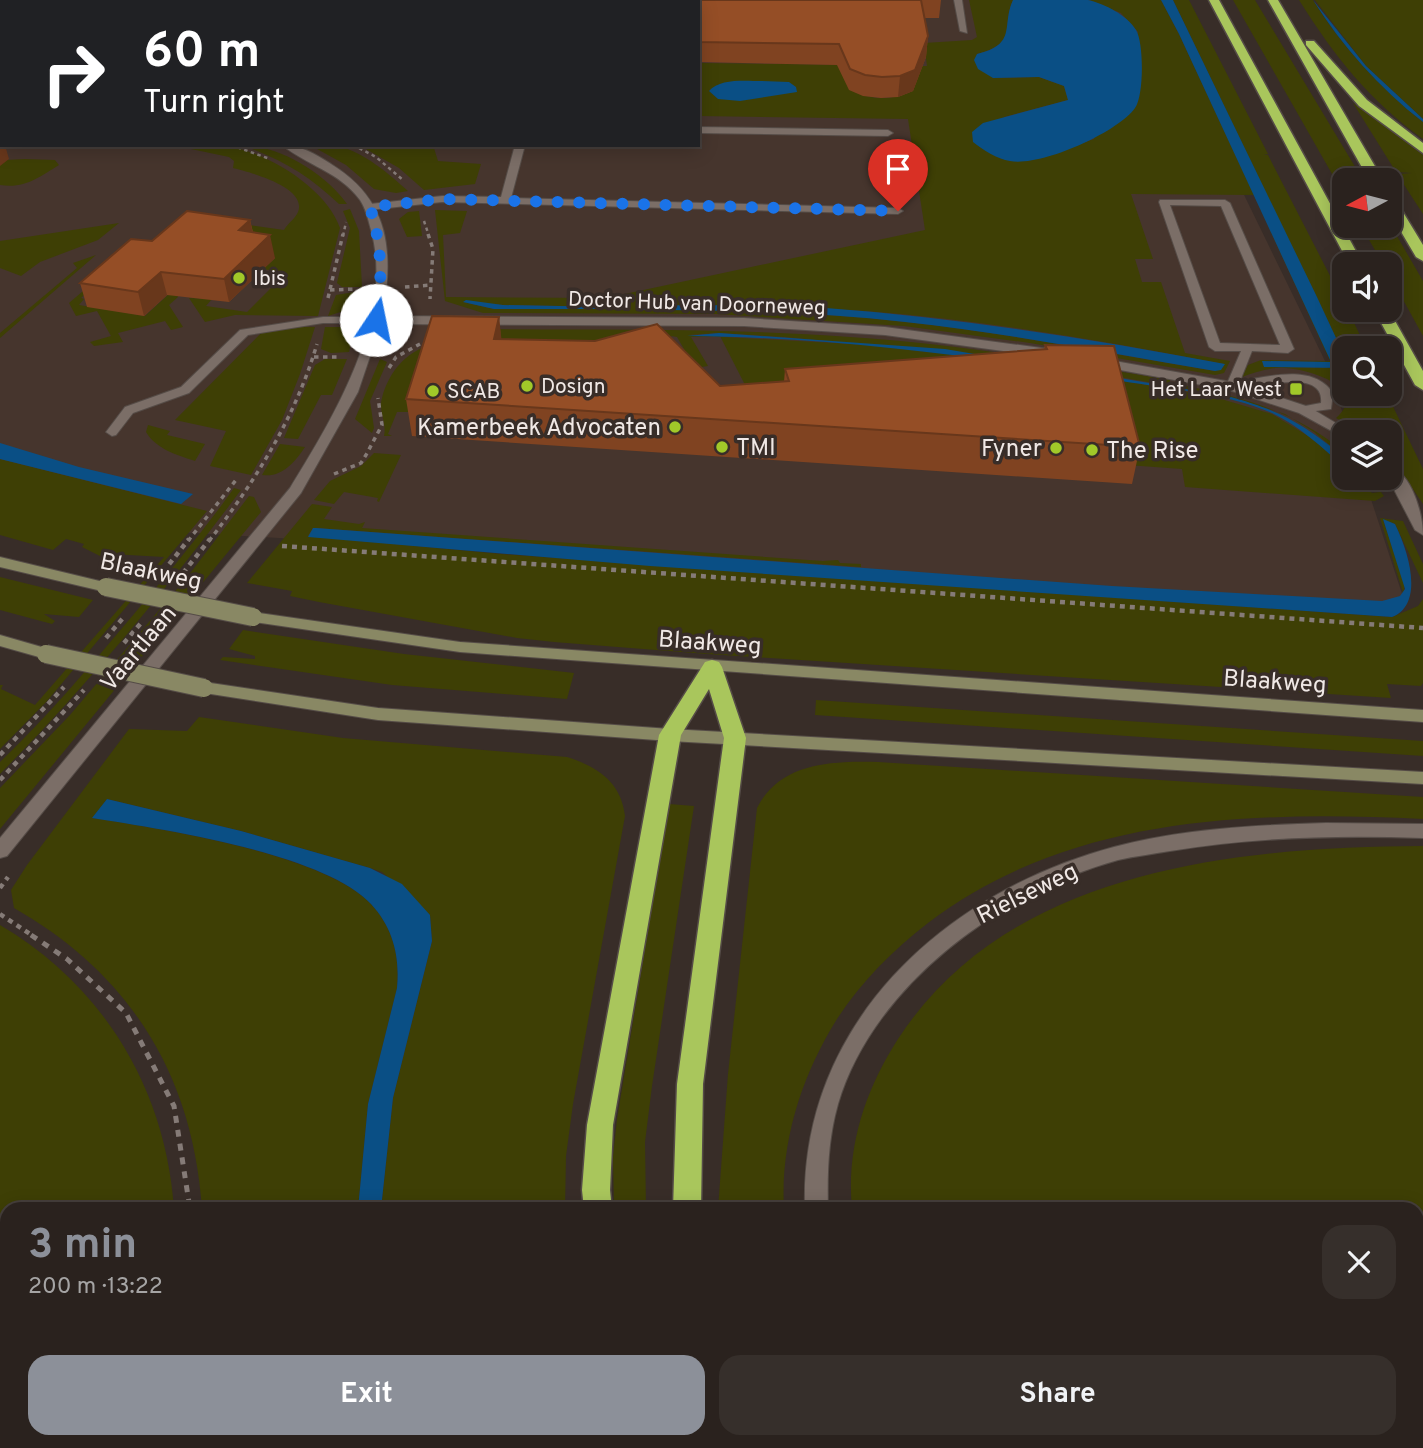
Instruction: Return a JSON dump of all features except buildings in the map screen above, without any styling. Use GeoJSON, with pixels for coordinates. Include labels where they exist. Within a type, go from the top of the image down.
{"type":"FeatureCollection","features":[{"type":"Feature","properties":{"kind":"highway"},"geometry":{"type":"LineString","coordinates":[[1214,0],[1350,252]]}},
{"type":"Feature","properties":{"kind":"highway"},"geometry":{"type":"LineString","coordinates":[[1273,0],[1369,168]]}},
{"type":"Feature","properties":{"kind":"highway"},"geometry":{"type":"LineString","coordinates":[[1284,17],[1363,103],[1423,149]]}},
{"type":"Feature","properties":{"kind":"highway"},"geometry":{"type":"LineString","coordinates":[[1402,222],[1423,257]]}},
{"type":"Feature","properties":{"kind":"highway"},"geometry":{"type":"LineString","coordinates":[[1388,322],[1423,385]]}},
{"type":"Feature","properties":{"kind":"highway"},"geometry":{"type":"LineString","coordinates":[[597,1202],[600,1125],[670,735],[712,667]]}},
{"type":"Feature","properties":{"kind":"highway"},"geometry":{"type":"LineString","coordinates":[[687,1202],[690,1084],[735,738],[712,667]]}},
{"type":"Feature","properties":{"kind":"main road","name":"Blaakweg"},"geometry":{"type":"LineString","coordinates":[[0,562],[253,617],[448,646],[1423,716]]}},
{"type":"Feature","properties":{"kind":"main road"},"geometry":{"type":"LineString","coordinates":[[0,640],[46,654],[204,688],[378,714],[670,735],[1423,778]]}},
{"type":"Feature","properties":{"kind":"street"},"geometry":{"type":"LineString","coordinates":[[291,147],[320,161],[340,175],[370,207],[381,251],[382,288],[376,320]]}},
{"type":"Feature","properties":{"kind":"street","name":"Doctor Hub van Doorneweg"},"geometry":{"type":"LineString","coordinates":[[376,320],[744,322],[885,331],[1077,358],[1232,386],[1304,410],[1332,425]]}},
{"type":"Feature","properties":{"kind":"street","name":"Vaartlaan"},"geometry":{"type":"LineString","coordinates":[[0,851],[296,490],[328,440],[349,397],[376,320]]}},
{"type":"Feature","properties":{"kind":"street"},"geometry":{"type":"LineString","coordinates":[[1402,487],[1423,530]]}},
{"type":"Feature","properties":{"kind":"street","name":"Rielseweg"},"geometry":{"type":"LineString","coordinates":[[816,1202],[816,1162],[826,1113],[856,1038],[890,993],[927,952],[971,920],[1056,875],[1113,855],[1191,840],[1284,831],[1423,831]]}},
{"type":"Feature","properties":{"kind":"lane"},"geometry":{"type":"LineString","coordinates":[[958,0],[964,31]]}},
{"type":"Feature","properties":{"kind":"lane"},"geometry":{"type":"LineString","coordinates":[[700,130],[888,133]]}},
{"type":"Feature","properties":{"kind":"lane"},"geometry":{"type":"LineString","coordinates":[[505,200],[519,147]]}},
{"type":"Feature","properties":{"kind":"lane"},"geometry":{"type":"LineString","coordinates":[[370,207],[442,199],[898,211]]}},
{"type":"Feature","properties":{"kind":"lane"},"geometry":{"type":"LineString","coordinates":[[1164,202],[1225,203],[1288,349],[1248,347],[1215,347],[1164,202]]}},
{"type":"Feature","properties":{"kind":"lane"},"geometry":{"type":"LineString","coordinates":[[111,432],[129,410],[185,390],[244,332],[323,320],[376,320]]}},
{"type":"Feature","properties":{"kind":"lane"},"geometry":{"type":"LineString","coordinates":[[1232,386],[1248,347]]}},
{"type":"Feature","properties":{"kind":"lane","name":"Doctor Hub van Doorneweg"},"geometry":{"type":"LineString","coordinates":[[1232,386],[1285,376],[1309,380],[1326,390],[1329,398],[1326,406],[1304,410]]}},
{"type":"Feature","properties":{"kind":"path"},"geometry":{"type":"LineString","coordinates":[[237,147],[281,163]]}},
{"type":"Feature","properties":{"kind":"path"},"geometry":{"type":"LineString","coordinates":[[180,577],[250,485],[288,421],[314,357],[347,225],[344,217]]}},
{"type":"Feature","properties":{"kind":"path"},"geometry":{"type":"LineString","coordinates":[[281,546],[1423,628]]}},
{"type":"Feature","properties":{"kind":"path"},"geometry":{"type":"LineString","coordinates":[[117,652],[144,620]]}},
{"type":"Feature","properties":{"kind":"path"},"geometry":{"type":"LineString","coordinates":[[0,780],[89,683]]}},
{"type":"Feature","properties":{"kind":"path"},"geometry":{"type":"LineString","coordinates":[[0,755],[48,705]]}},
{"type":"Feature","properties":{"kind":"path"},"geometry":{"type":"LineString","coordinates":[[0,914],[67,959],[126,1013],[174,1106],[189,1202]]}},
{"type":"Feature","properties":{"kind":"shaded area"},"geometry":{"type":"Polygon","coordinates":[[[700,0],[1149,0],[1326,363],[1332,381],[1332,406],[1340,406],[1345,420],[1332,420],[1332,490],[1368,490],[1406,606],[145,530],[0,473],[0,147],[700,147],[700,0]]]}},
{"type":"Feature","properties":{"kind":"shaded area"},"geometry":{"type":"Polygon","coordinates":[[[969,0],[1013,0],[1004,39],[990,50],[977,54],[993,78],[1039,77],[1064,86],[1068,100],[1004,117],[1000,158],[1011,161],[1036,159],[1094,139],[1138,32],[1121,13],[1089,0],[1161,0],[1179,34],[1332,362],[1263,361],[1264,367],[1332,368],[1332,382],[1307,372],[1285,368],[1274,368],[1242,377],[1248,365],[1261,360],[1330,361],[1254,195],[1131,194],[1153,259],[1135,259],[1142,282],[1161,282],[1185,353],[1230,361],[1224,373],[1215,375],[1030,343],[904,326],[716,314],[483,313],[445,301],[435,210],[467,211],[460,233],[443,235],[446,297],[606,298],[925,230],[908,119],[700,116],[700,63],[857,65],[851,90],[865,96],[889,98],[912,91],[912,66],[927,66],[924,43],[972,40],[977,37],[969,0]],[[463,302],[494,309],[613,309],[463,302]],[[641,305],[640,310],[773,312],[873,319],[983,332],[1215,371],[1224,364],[1045,332],[910,315],[809,308],[641,305]]]}},
{"type":"Feature","properties":{"kind":"shaded area"},"geometry":{"type":"Polygon","coordinates":[[[1173,0],[1189,0],[1268,154],[1264,155],[1268,155],[1332,280],[1332,322],[1354,322],[1360,336],[1335,336],[1173,0]]]}},
{"type":"Feature","properties":{"kind":"shaded area"},"geometry":{"type":"Polygon","coordinates":[[[1233,0],[1255,0],[1356,168],[1332,168],[1332,174],[1233,0]]]}},
{"type":"Feature","properties":{"kind":"shaded area"},"geometry":{"type":"Polygon","coordinates":[[[1299,0],[1313,0],[1336,34],[1363,66],[1423,122],[1423,139],[1385,108],[1354,76],[1299,0]]]}},
{"type":"Feature","properties":{"kind":"shaded area"},"geometry":{"type":"Polygon","coordinates":[[[1315,0],[1423,0],[1423,119],[1366,66],[1315,0]]]}},
{"type":"Feature","properties":{"kind":"shaded area"},"geometry":{"type":"Polygon","coordinates":[[[1353,103],[1423,155],[1423,214],[1402,182],[1402,174],[1412,173],[1402,172],[1402,168],[1394,168],[1353,103]]]}},
{"type":"Feature","properties":{"kind":"shaded area"},"geometry":{"type":"Polygon","coordinates":[[[182,147],[231,147],[255,154],[273,162],[307,185],[333,213],[340,228],[318,316],[235,315],[205,322],[189,298],[212,299],[206,306],[247,312],[286,273],[263,269],[274,259],[207,219],[284,230],[298,212],[299,203],[286,188],[233,168],[234,161],[229,157],[182,147]]]}},
{"type":"Feature","properties":{"kind":"shaded area"},"geometry":{"type":"Polygon","coordinates":[[[246,147],[270,150],[300,163],[326,182],[347,204],[339,204],[306,176],[246,147]]]}},
{"type":"Feature","properties":{"kind":"shaded area"},"geometry":{"type":"Polygon","coordinates":[[[314,147],[342,147],[357,153],[408,191],[396,193],[374,189],[346,165],[314,147]]]}},
{"type":"Feature","properties":{"kind":"shaded area"},"geometry":{"type":"Polygon","coordinates":[[[362,147],[434,147],[438,161],[481,164],[475,184],[424,190],[399,168],[362,147]]]}},
{"type":"Feature","properties":{"kind":"shaded area"},"geometry":{"type":"Polygon","coordinates":[[[5,160],[55,160],[59,165],[24,184],[0,185],[0,163],[5,160]]]}},
{"type":"Feature","properties":{"kind":"shaded area"},"geometry":{"type":"Polygon","coordinates":[[[350,209],[359,231],[362,287],[342,287],[337,283],[350,228],[343,211],[350,209]]]}},
{"type":"Feature","properties":{"kind":"shaded area"},"geometry":{"type":"Polygon","coordinates":[[[419,211],[422,236],[407,237],[399,219],[408,212],[419,211]]]}},
{"type":"Feature","properties":{"kind":"shaded area"},"geometry":{"type":"Polygon","coordinates":[[[119,223],[98,240],[40,262],[21,276],[0,268],[0,241],[119,223]]]}},
{"type":"Feature","properties":{"kind":"shaded area"},"geometry":{"type":"Polygon","coordinates":[[[1368,238],[1398,238],[1423,281],[1423,336],[1402,298],[1402,252],[1376,252],[1368,238]]]}},
{"type":"Feature","properties":{"kind":"shaded area"},"geometry":{"type":"Polygon","coordinates":[[[130,251],[81,298],[84,299],[79,305],[145,316],[170,293],[177,294],[178,297],[169,305],[183,327],[171,330],[165,321],[118,333],[123,342],[94,346],[90,342],[111,336],[97,311],[76,316],[69,303],[130,251]]]}},
{"type":"Feature","properties":{"kind":"shaded area"},"geometry":{"type":"Polygon","coordinates":[[[96,255],[0,338],[0,333],[77,268],[73,263],[96,255]]]}},
{"type":"Feature","properties":{"kind":"shaded area"},"geometry":{"type":"Polygon","coordinates":[[[361,291],[359,306],[328,316],[336,295],[361,291]]]}},
{"type":"Feature","properties":{"kind":"shaded area"},"geometry":{"type":"Polygon","coordinates":[[[268,326],[315,327],[282,420],[251,475],[210,466],[226,431],[175,420],[268,326]]]}},
{"type":"Feature","properties":{"kind":"shaded area"},"geometry":{"type":"Polygon","coordinates":[[[325,327],[354,330],[349,352],[331,353],[321,349],[325,327]]]}},
{"type":"Feature","properties":{"kind":"shaded area"},"geometry":{"type":"Polygon","coordinates":[[[480,329],[758,332],[931,344],[1170,380],[1170,383],[1216,392],[1276,411],[1227,396],[1012,358],[719,333],[688,335],[712,336],[691,337],[708,366],[695,368],[677,337],[671,336],[690,371],[420,412],[397,412],[388,434],[392,436],[384,436],[381,403],[397,367],[419,349],[480,329]]]}},
{"type":"Feature","properties":{"kind":"shaded area"},"geometry":{"type":"Polygon","coordinates":[[[720,337],[870,345],[1009,361],[1211,396],[1272,414],[1313,439],[1332,456],[1332,490],[1369,490],[1372,493],[1380,492],[1379,490],[1384,496],[1375,501],[1185,487],[1182,469],[1127,465],[763,420],[720,337]]]}},
{"type":"Feature","properties":{"kind":"shaded area"},"geometry":{"type":"Polygon","coordinates":[[[325,359],[347,359],[332,395],[321,395],[298,439],[284,438],[315,365],[325,359]]]}},
{"type":"Feature","properties":{"kind":"shaded area"},"geometry":{"type":"Polygon","coordinates":[[[380,359],[387,362],[370,401],[374,428],[372,433],[355,419],[380,359]]]}},
{"type":"Feature","properties":{"kind":"shaded area"},"geometry":{"type":"Polygon","coordinates":[[[1393,406],[1399,420],[1336,418],[1345,407],[1393,406]]]}},
{"type":"Feature","properties":{"kind":"shaded area"},"geometry":{"type":"Polygon","coordinates":[[[1293,419],[1332,442],[1332,447],[1293,419]]]}},
{"type":"Feature","properties":{"kind":"shaded area"},"geometry":{"type":"Polygon","coordinates":[[[148,425],[170,431],[167,435],[205,444],[195,461],[188,459],[155,443],[146,432],[148,425]]]}},
{"type":"Feature","properties":{"kind":"shaded area"},"geometry":{"type":"Polygon","coordinates":[[[1402,425],[1423,469],[1423,504],[1402,473],[1402,425]]]}},
{"type":"Feature","properties":{"kind":"shaded area"},"geometry":{"type":"Polygon","coordinates":[[[280,444],[305,447],[282,471],[262,475],[280,444]]]}},
{"type":"Feature","properties":{"kind":"shaded area"},"geometry":{"type":"Polygon","coordinates":[[[374,453],[401,455],[379,502],[378,498],[344,492],[334,504],[314,500],[330,481],[361,466],[374,453]]]}},
{"type":"Feature","properties":{"kind":"shaded area"},"geometry":{"type":"Polygon","coordinates":[[[0,459],[207,511],[47,701],[0,749],[0,685],[3,685],[1,689],[35,705],[164,557],[111,554],[106,559],[82,547],[84,544],[66,539],[53,550],[0,535],[0,459]]]}},
{"type":"Feature","properties":{"kind":"shaded area"},"geometry":{"type":"Polygon","coordinates":[[[234,488],[241,490],[155,600],[95,672],[0,774],[0,762],[102,652],[234,488]]]}},
{"type":"Feature","properties":{"kind":"shaded area"},"geometry":{"type":"Polygon","coordinates":[[[249,496],[254,497],[261,512],[0,829],[0,788],[70,715],[188,576],[249,496]]]}},
{"type":"Feature","properties":{"kind":"shaded area"},"geometry":{"type":"Polygon","coordinates":[[[312,504],[332,507],[324,519],[359,524],[365,522],[362,528],[838,560],[840,563],[861,564],[861,567],[316,528],[313,528],[308,536],[501,554],[1392,617],[1418,606],[1423,599],[1423,683],[1421,686],[1387,684],[1391,698],[554,642],[517,638],[319,602],[290,596],[292,591],[247,583],[312,504]]]}},
{"type":"Feature","properties":{"kind":"shaded area"},"geometry":{"type":"Polygon","coordinates":[[[1380,518],[1403,521],[1423,564],[1423,583],[1395,524],[1383,520],[1405,585],[1403,593],[1380,518]]]}},
{"type":"Feature","properties":{"kind":"shaded area"},"geometry":{"type":"Polygon","coordinates":[[[0,577],[93,600],[79,617],[44,614],[55,621],[52,624],[0,610],[0,577]]]}},
{"type":"Feature","properties":{"kind":"shaded area"},"geometry":{"type":"Polygon","coordinates":[[[243,630],[404,654],[574,673],[567,699],[392,685],[220,660],[223,657],[255,659],[255,656],[229,649],[243,630]]]}},
{"type":"Feature","properties":{"kind":"shaded area"},"geometry":{"type":"Polygon","coordinates":[[[816,700],[1423,741],[1423,756],[815,715],[816,700]]]}},
{"type":"Feature","properties":{"kind":"shaded area"},"geometry":{"type":"Polygon","coordinates":[[[199,717],[343,738],[567,757],[598,771],[613,785],[623,804],[625,816],[573,1104],[566,1156],[565,1202],[382,1202],[393,1098],[432,941],[430,915],[382,872],[241,831],[107,799],[93,818],[240,846],[317,871],[348,886],[379,913],[390,933],[396,954],[397,988],[368,1104],[359,1202],[201,1202],[196,1160],[185,1115],[169,1072],[148,1033],[122,997],[91,964],[55,934],[14,908],[11,890],[129,729],[187,731],[199,717]]]}},
{"type":"Feature","properties":{"kind":"shaded area"},"geometry":{"type":"Polygon","coordinates":[[[843,762],[878,762],[1423,797],[1423,819],[1293,817],[1228,820],[1164,828],[1102,841],[1041,860],[983,887],[928,923],[902,944],[867,979],[837,1019],[813,1063],[796,1110],[786,1159],[784,1202],[719,1202],[728,1074],[757,808],[779,781],[809,767],[843,762]]]}},
{"type":"Feature","properties":{"kind":"shaded area"},"geometry":{"type":"Polygon","coordinates":[[[669,804],[694,806],[645,1142],[646,1202],[614,1202],[613,1157],[669,804]]]}},
{"type":"Feature","properties":{"kind":"shaded area"},"geometry":{"type":"Polygon","coordinates":[[[1423,846],[1423,1202],[852,1202],[852,1164],[860,1120],[886,1058],[898,1039],[945,982],[1001,937],[1064,903],[1133,879],[1205,862],[1352,848],[1423,846]]]}},
{"type":"Feature","properties":{"kind":"shaded area"},"geometry":{"type":"Polygon","coordinates":[[[0,925],[37,950],[70,978],[99,1010],[123,1045],[143,1083],[158,1123],[173,1202],[0,1202],[0,925]]]}},
{"type":"Feature","properties":{"kind":"water"},"geometry":{"type":"Polygon","coordinates":[[[1013,0],[1088,0],[1115,11],[1132,25],[1139,37],[1141,81],[1138,102],[1126,118],[1077,146],[1040,159],[1010,161],[973,142],[972,132],[983,123],[1068,100],[1064,86],[1039,77],[993,78],[978,69],[974,60],[977,54],[990,50],[1003,39],[1013,0]]]}},
{"type":"Feature","properties":{"kind":"water"},"geometry":{"type":"Polygon","coordinates":[[[1161,0],[1173,0],[1335,336],[1332,336],[1332,368],[1264,367],[1262,361],[1331,362],[1161,0]]]}},
{"type":"Feature","properties":{"kind":"water"},"geometry":{"type":"Polygon","coordinates":[[[1313,0],[1366,66],[1423,119],[1423,122],[1362,66],[1313,0]]]}},
{"type":"Feature","properties":{"kind":"water"},"geometry":{"type":"Polygon","coordinates":[[[726,82],[789,82],[796,87],[797,92],[740,101],[718,99],[709,91],[726,82]]]}},
{"type":"Feature","properties":{"kind":"water"},"geometry":{"type":"Polygon","coordinates":[[[466,300],[503,305],[613,309],[494,309],[463,302],[466,300]]]}},
{"type":"Feature","properties":{"kind":"water"},"geometry":{"type":"Polygon","coordinates":[[[640,305],[780,306],[926,317],[1026,330],[1225,364],[1221,370],[1215,371],[983,332],[872,319],[773,312],[640,310],[640,305]]]}},
{"type":"Feature","properties":{"kind":"water"},"geometry":{"type":"Polygon","coordinates":[[[719,333],[945,349],[1227,396],[1276,412],[1302,426],[1332,448],[1332,456],[1282,418],[1254,406],[1217,396],[905,350],[796,340],[687,336],[719,333]]]}},
{"type":"Feature","properties":{"kind":"water"},"geometry":{"type":"Polygon","coordinates":[[[0,443],[79,467],[193,494],[181,504],[0,459],[0,443]]]}},
{"type":"Feature","properties":{"kind":"water"},"geometry":{"type":"Polygon","coordinates":[[[1383,519],[1395,524],[1406,551],[1411,578],[1408,602],[1402,611],[1392,617],[650,566],[308,537],[313,528],[316,528],[1112,586],[1382,601],[1400,596],[1405,589],[1383,519]]]}},
{"type":"Feature","properties":{"kind":"water"},"geometry":{"type":"Polygon","coordinates":[[[107,799],[241,831],[370,868],[402,884],[430,915],[432,941],[393,1098],[382,1202],[359,1202],[368,1104],[397,988],[396,954],[390,933],[379,913],[348,886],[280,857],[198,837],[92,818],[107,799]]]}},
{"type":"Feature","properties":{"kind":"place","name":"Ibis"},"geometry":{"type":"Point","coordinates":[239,278]}},
{"type":"Feature","properties":{"kind":"place","name":"Dosign"},"geometry":{"type":"Point","coordinates":[527,386]}},
{"type":"Feature","properties":{"kind":"place","name":"Het Laar West"},"geometry":{"type":"Point","coordinates":[1296,389]}},
{"type":"Feature","properties":{"kind":"place","name":"SCAB"},"geometry":{"type":"Point","coordinates":[433,391]}},
{"type":"Feature","properties":{"kind":"place","name":"Kamerbeek Advocaten"},"geometry":{"type":"Point","coordinates":[675,427]}},
{"type":"Feature","properties":{"kind":"place","name":"TMI"},"geometry":{"type":"Point","coordinates":[722,447]}},
{"type":"Feature","properties":{"kind":"place","name":"Fyner"},"geometry":{"type":"Point","coordinates":[1056,448]}},
{"type":"Feature","properties":{"kind":"place","name":"The Rise"},"geometry":{"type":"Point","coordinates":[1092,450]}},
{"type":"Feature","properties":{"kind":"route"},"geometry":{"type":"LineString","coordinates":[[376,320],[382,288],[381,251],[370,207],[442,199],[898,211]]}}]}
